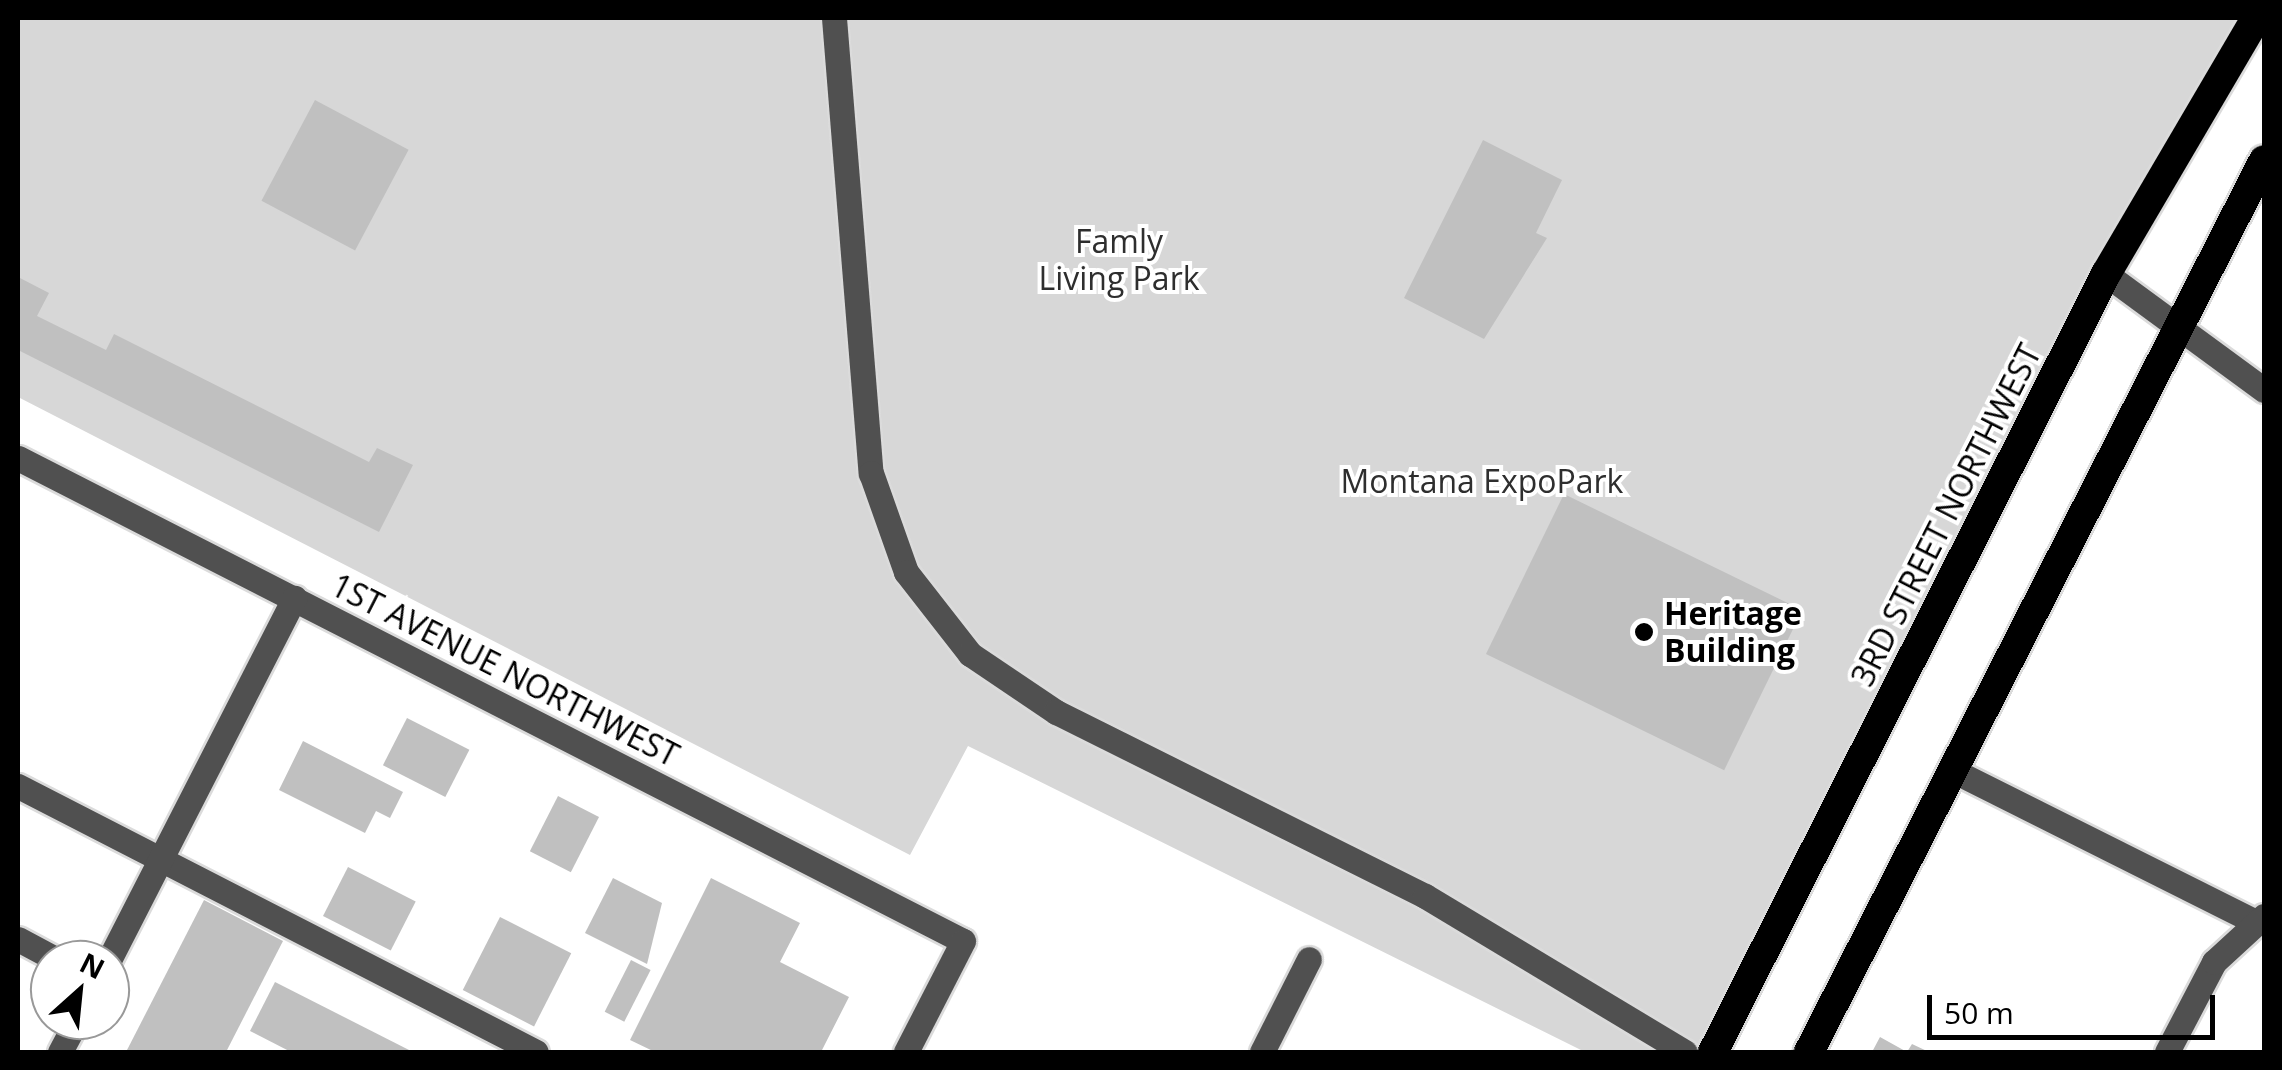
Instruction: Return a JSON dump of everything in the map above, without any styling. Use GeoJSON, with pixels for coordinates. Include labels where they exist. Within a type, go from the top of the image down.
{"type":"FeatureCollection","features":[{"type":"Feature","properties":{"kind":"highway","name":"3RD STREET NORTHWEST"},"geometry":{"type":"LineString","coordinates":[[1713,1052],[2106,274],[2256,18]]}},
{"type":"Feature","properties":{"kind":"highway"},"geometry":{"type":"LineString","coordinates":[[1809,1052],[2264,160]]}},
{"type":"Feature","properties":{"kind":"street"},"geometry":{"type":"LineString","coordinates":[[834,18],[871,473],[906,572],[970,654],[1056,712],[1425,896],[1686,1052]]}},
{"type":"Feature","properties":{"kind":"street"},"geometry":{"type":"LineString","coordinates":[[2106,274],[2174,332],[2264,390]]}},
{"type":"Feature","properties":{"kind":"street","name":"1ST AVENUE NORTHWEST"},"geometry":{"type":"LineString","coordinates":[[18,458],[963,942],[906,1052]]}},
{"type":"Feature","properties":{"kind":"street"},"geometry":{"type":"LineString","coordinates":[[118,940],[294,598]]}},
{"type":"Feature","properties":{"kind":"street"},"geometry":{"type":"LineString","coordinates":[[1952,770],[2261,920],[2214,962],[2167,1052]]}},
{"type":"Feature","properties":{"kind":"street"},"geometry":{"type":"LineString","coordinates":[[18,786],[536,1052]]}},
{"type":"Feature","properties":{"kind":"street"},"geometry":{"type":"LineString","coordinates":[[1262,1052],[1309,958]]}},
{"type":"Feature","properties":{"kind":"green space","name":"Montana ExpoPark"},"geometry":{"type":"Polygon","coordinates":[[[18,18],[2258,18],[1713,1052],[1585,1052],[968,746],[910,855],[18,397],[18,18]]]}},
{"type":"Feature","properties":{"kind":"building"},"geometry":{"type":"Polygon","coordinates":[[[315,100],[409,150],[355,250],[261,201],[315,100]]]}},
{"type":"Feature","properties":{"kind":"building"},"geometry":{"type":"Polygon","coordinates":[[[1483,140],[1562,180],[1536,233],[1547,238],[1484,339],[1404,298],[1483,140]]]}},
{"type":"Feature","properties":{"kind":"building"},"geometry":{"type":"Polygon","coordinates":[[[18,277],[49,293],[37,316],[106,350],[114,334],[369,462],[377,448],[413,465],[379,532],[18,350],[18,277]]]}},
{"type":"Feature","properties":{"kind":"building","name":"Heritage Building"},"geometry":{"type":"Polygon","coordinates":[[[1564,494],[1802,610],[1724,770],[1486,654],[1564,494]]]}},
{"type":"Feature","properties":{"kind":"building"},"geometry":{"type":"Polygon","coordinates":[[[407,718],[469,750],[445,797],[383,765],[407,718]]]}},
{"type":"Feature","properties":{"kind":"building"},"geometry":{"type":"Polygon","coordinates":[[[303,741],[403,792],[390,818],[376,811],[365,833],[279,790],[303,741]]]}},
{"type":"Feature","properties":{"kind":"building"},"geometry":{"type":"Polygon","coordinates":[[[558,796],[599,817],[571,872],[530,851],[558,796]]]}},
{"type":"Feature","properties":{"kind":"building"},"geometry":{"type":"Polygon","coordinates":[[[348,867],[416,902],[391,951],[323,916],[348,867]]]}},
{"type":"Feature","properties":{"kind":"building"},"geometry":{"type":"Polygon","coordinates":[[[613,878],[662,903],[647,964],[585,933],[613,878]]]}},
{"type":"Feature","properties":{"kind":"building"},"geometry":{"type":"Polygon","coordinates":[[[711,878],[800,923],[780,962],[849,997],[821,1052],[655,1052],[630,1040],[711,878]]]}},
{"type":"Feature","properties":{"kind":"building"},"geometry":{"type":"Polygon","coordinates":[[[204,900],[283,941],[226,1052],[126,1052],[204,900]]]}},
{"type":"Feature","properties":{"kind":"building"},"geometry":{"type":"Polygon","coordinates":[[[500,917],[571,953],[534,1026],[463,990],[500,917]]]}},
{"type":"Feature","properties":{"kind":"building"},"geometry":{"type":"Polygon","coordinates":[[[631,960],[651,970],[624,1022],[605,1012],[631,960]]]}},
{"type":"Feature","properties":{"kind":"building"},"geometry":{"type":"Polygon","coordinates":[[[275,982],[413,1052],[291,1052],[250,1031],[275,982]]]}},
{"type":"Feature","properties":{"kind":"building"},"geometry":{"type":"Polygon","coordinates":[[[1880,1037],[1907,1052],[1872,1052],[1880,1037]]]}},
{"type":"Feature","properties":{"kind":"building"},"geometry":{"type":"Polygon","coordinates":[[[1912,1044],[1929,1052],[1907,1052],[1912,1044]]]}},
{"type":"Feature","properties":{"kind":"place","name":"Heritage Building"},"geometry":{"type":"Point","coordinates":[1644,632]}},
{"type":"Feature","properties":{"kind":"park label","name":"Famly Living Park"},"geometry":{"type":"Point","coordinates":[1119,260]}}]}
